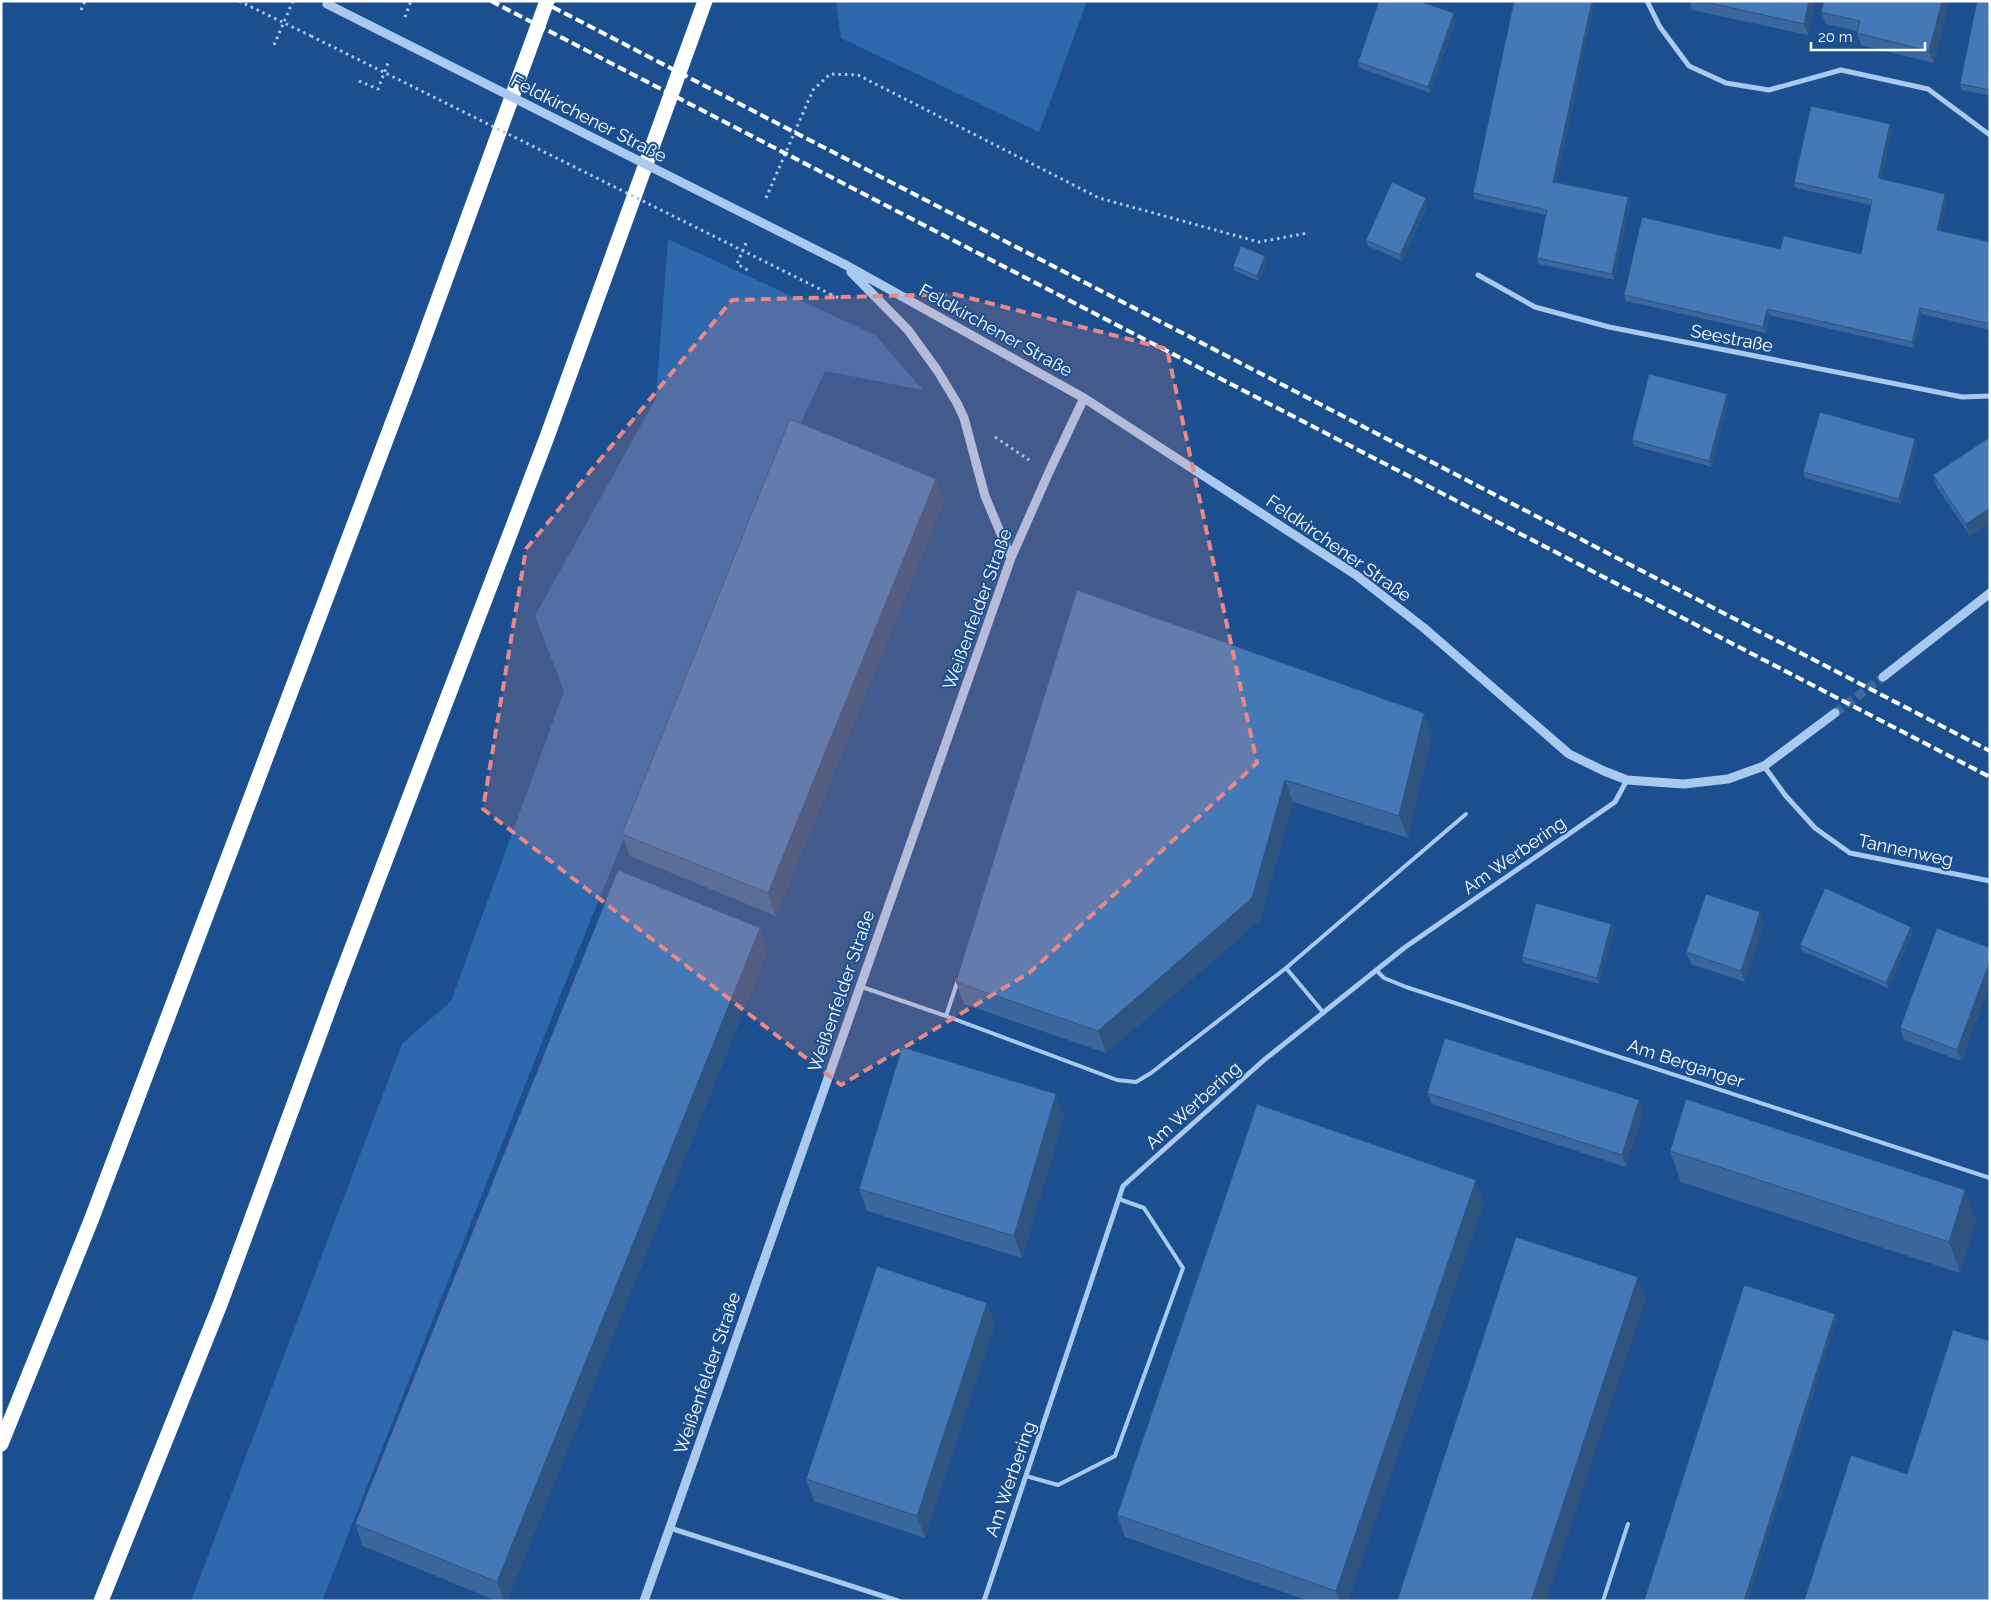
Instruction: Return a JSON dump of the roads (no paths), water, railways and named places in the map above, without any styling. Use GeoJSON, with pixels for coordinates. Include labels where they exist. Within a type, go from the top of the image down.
{"type":"FeatureCollection","features":[{"type":"Feature","properties":{"kind":"highway"},"geometry":{"type":"LineString","coordinates":[[1,1444],[120,1144],[415,363],[546,1]]}},
{"type":"Feature","properties":{"kind":"highway"},"geometry":{"type":"LineString","coordinates":[[101,1601],[221,1302],[341,978],[547,437],[705,1]]}},
{"type":"Feature","properties":{"kind":"street"},"geometry":{"type":"LineString","coordinates":[[1647,1],[1660,27],[1689,66],[1726,83],[1769,90],[1841,70],[1928,89],[1990,135]]}},
{"type":"Feature","properties":{"kind":"street","name":"Feldkirchener Straße"},"geometry":{"type":"LineString","coordinates":[[323,3],[844,264],[1084,398],[1356,575],[1424,628],[1569,754],[1604,772],[1627,780],[1684,784],[1728,779],[1764,766],[1835,713]]}},
{"type":"Feature","properties":{"kind":"street","name":"Feldkirchener Straße"},"geometry":{"type":"LineString","coordinates":[[844,264],[908,330],[937,370],[957,403],[964,418],[986,496],[1011,558]]}},
{"type":"Feature","properties":{"kind":"street","name":"Seestraße"},"geometry":{"type":"LineString","coordinates":[[1478,275],[1535,308],[1609,327],[1962,397],[1990,396]]}},
{"type":"Feature","properties":{"kind":"street","name":"Weißenfelder Straße"},"geometry":{"type":"LineString","coordinates":[[644,1601],[1011,558],[1084,398]]}},
{"type":"Feature","properties":{"kind":"street"},"geometry":{"type":"LineString","coordinates":[[1883,677],[1990,593]]}},
{"type":"Feature","properties":{"kind":"street","name":"Tannenweg"},"geometry":{"type":"LineString","coordinates":[[1764,766],[1785,795],[1815,828],[1850,853],[1990,881]]}},
{"type":"Feature","properties":{"kind":"street","name":"Am Werbering"},"geometry":{"type":"LineString","coordinates":[[984,1601],[1123,1186],[1264,1060],[1323,1012],[1404,948],[1615,802],[1627,780]]}},
{"type":"Feature","properties":{"kind":"street"},"geometry":{"type":"LineString","coordinates":[[670,1528],[898,1601]]}},
{"type":"Feature","properties":{"kind":"lane"},"geometry":{"type":"LineString","coordinates":[[860,986],[1117,1080],[1136,1082],[1151,1073],[1286,968],[1466,814]]}},
{"type":"Feature","properties":{"kind":"lane"},"geometry":{"type":"LineString","coordinates":[[1286,968],[1323,1012]]}},
{"type":"Feature","properties":{"kind":"lane","name":"Am Berganger"},"geometry":{"type":"LineString","coordinates":[[1376,970],[1384,978],[1406,987],[1990,1178]]}},
{"type":"Feature","properties":{"kind":"lane"},"geometry":{"type":"LineString","coordinates":[[946,1016],[959,979]]}},
{"type":"Feature","properties":{"kind":"lane"},"geometry":{"type":"LineString","coordinates":[[1026,1476],[1058,1485],[1115,1456],[1183,1268],[1144,1208],[1119,1199]]}},
{"type":"Feature","properties":{"kind":"lane"},"geometry":{"type":"LineString","coordinates":[[1603,1601],[1628,1524]]}},
{"type":"Feature","properties":{"kind":"tunnel"},"geometry":{"type":"LineString","coordinates":[[1835,713],[1883,677]]}},
{"type":"Feature","properties":{"kind":"railway"},"geometry":{"type":"LineString","coordinates":[[491,1],[1990,777]]}},
{"type":"Feature","properties":{"kind":"railway"},"geometry":{"type":"LineString","coordinates":[[541,1],[1990,751]]}}]}
